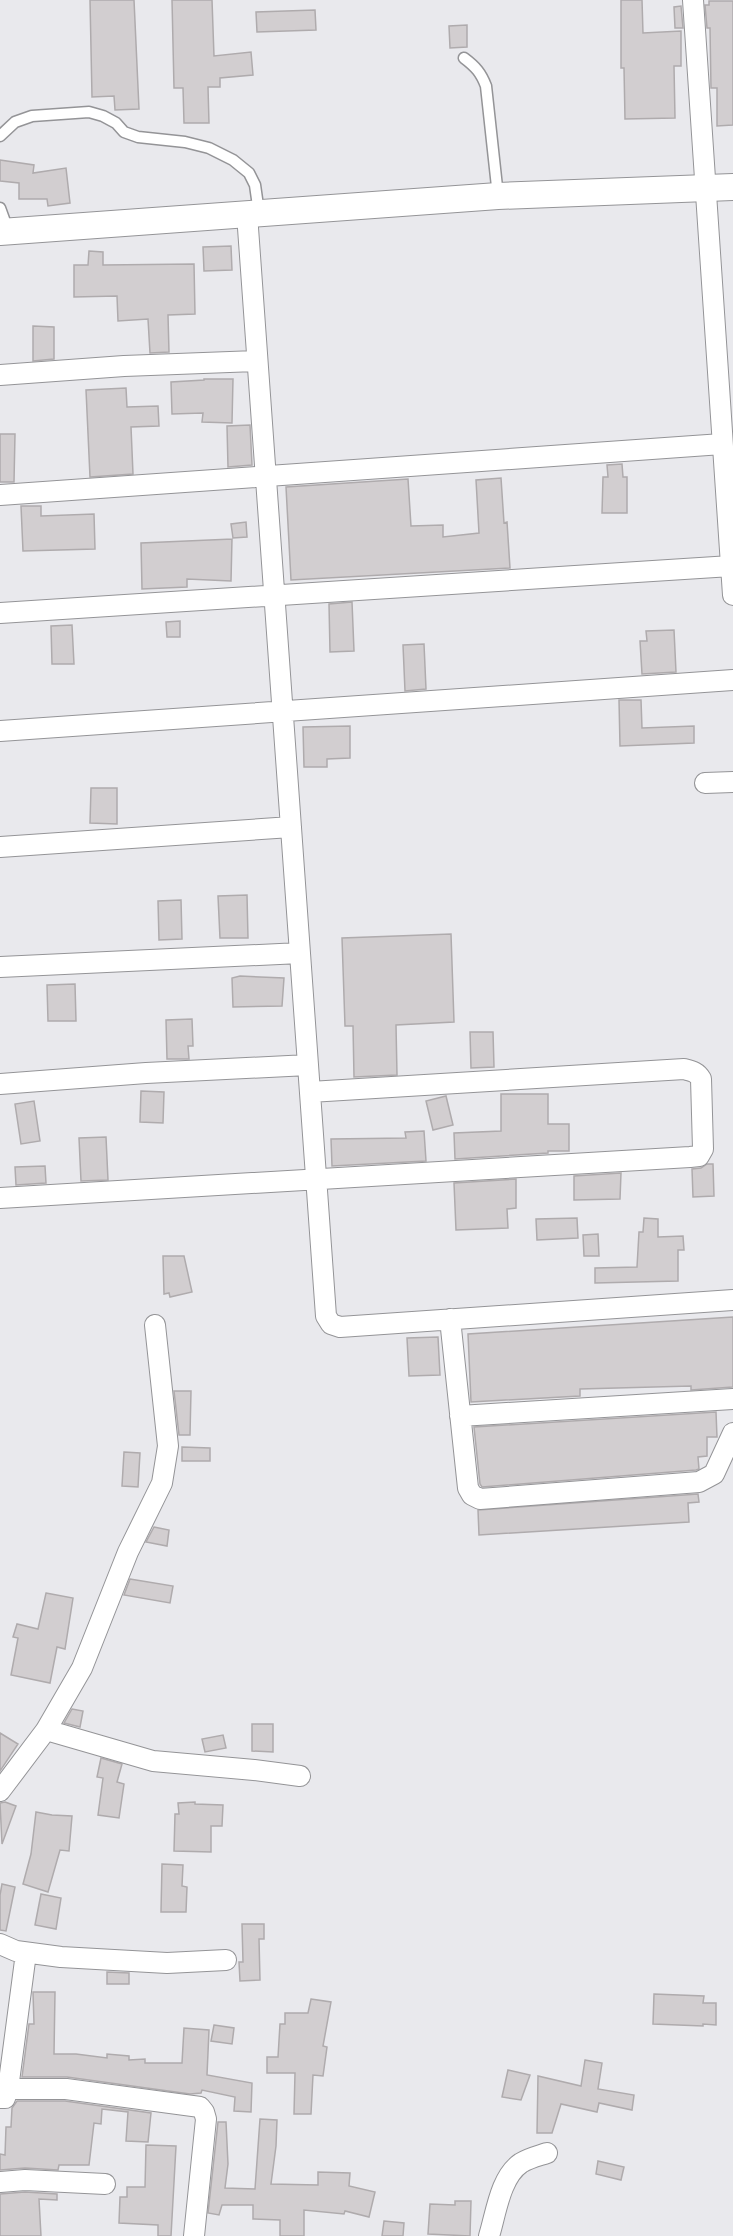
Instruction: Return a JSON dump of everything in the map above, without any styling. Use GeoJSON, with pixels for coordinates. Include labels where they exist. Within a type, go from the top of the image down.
{"type":"FeatureCollection","features":[{"type":"Feature","properties":{"kind":"street"},"geometry":{"type":"LineString","coordinates":[[693,0],[705,189],[726,401],[722,444],[729,486],[733,595]]}},
{"type":"Feature","properties":{"kind":"street"},"geometry":{"type":"LineString","coordinates":[[3,224],[253,214],[498,196],[733,187]]}},
{"type":"Feature","properties":{"kind":"street"},"geometry":{"type":"LineString","coordinates":[[253,214],[257,361],[326,1316],[330,1324],[339,1327],[733,1300]]}},
{"type":"Feature","properties":{"kind":"street"},"geometry":{"type":"LineString","coordinates":[[0,375],[124,366],[257,361]]}},
{"type":"Feature","properties":{"kind":"street"},"geometry":{"type":"LineString","coordinates":[[0,495],[722,444]]}},
{"type":"Feature","properties":{"kind":"street"},"geometry":{"type":"LineString","coordinates":[[0,613],[274,596],[732,579]]}},
{"type":"Feature","properties":{"kind":"street"},"geometry":{"type":"LineString","coordinates":[[0,730],[733,680]]}},
{"type":"Feature","properties":{"kind":"street"},"geometry":{"type":"LineString","coordinates":[[705,783],[733,782]]}},
{"type":"Feature","properties":{"kind":"street"},"geometry":{"type":"LineString","coordinates":[[0,847],[291,827]]}},
{"type":"Feature","properties":{"kind":"street"},"geometry":{"type":"LineString","coordinates":[[0,967],[300,953]]}},
{"type":"Feature","properties":{"kind":"street"},"geometry":{"type":"LineString","coordinates":[[0,1084],[146,1072],[308,1065]]}},
{"type":"Feature","properties":{"kind":"street"},"geometry":{"type":"LineString","coordinates":[[0,1193],[0,1198],[316,1180],[699,1156],[703,1149],[701,1079],[698,1073],[684,1069],[310,1092]]}},
{"type":"Feature","properties":{"kind":"street"},"geometry":{"type":"LineString","coordinates":[[450,1319],[468,1488],[472,1496],[480,1498],[699,1482],[714,1474],[733,1434]]}},
{"type":"Feature","properties":{"kind":"street"},"geometry":{"type":"LineString","coordinates":[[0,1791],[46,1730],[82,1668],[128,1552],[162,1483],[168,1446],[155,1325]]}},
{"type":"Feature","properties":{"kind":"street"},"geometry":{"type":"LineString","coordinates":[[460,1416],[733,1399]]}},
{"type":"Feature","properties":{"kind":"street"},"geometry":{"type":"LineString","coordinates":[[46,1730],[153,1761],[262,1770],[300,1776]]}},
{"type":"Feature","properties":{"kind":"street"},"geometry":{"type":"LineString","coordinates":[[0,1944],[16,1951],[62,1957],[167,1963],[226,1960]]}},
{"type":"Feature","properties":{"kind":"street"},"geometry":{"type":"LineString","coordinates":[[26,1953],[3,2101],[66,2089],[200,2107],[206,2119],[194,2236]]}},
{"type":"Feature","properties":{"kind":"street"},"geometry":{"type":"LineString","coordinates":[[489,2236],[504,2186],[512,2173],[519,2164],[547,2153]]}},
{"type":"Feature","properties":{"kind":"street"},"geometry":{"type":"LineString","coordinates":[[0,2182],[52,2181],[105,2184]]}},
{"type":"Feature","properties":{"kind":"lane"},"geometry":{"type":"LineString","coordinates":[[464,58],[477,67],[486,86],[498,196]]}},
{"type":"Feature","properties":{"kind":"lane"},"geometry":{"type":"LineString","coordinates":[[0,136],[15,122],[32,116],[89,112],[103,116],[116,123],[124,132],[138,137],[185,142],[210,148],[233,160],[249,173],[255,185],[253,214]]}},
{"type":"Feature","properties":{"kind":"building"},"geometry":{"type":"Polygon","coordinates":[[[90,0],[134,0],[139,109],[115,110],[114,96],[92,97],[90,0]]]}},
{"type":"Feature","properties":{"kind":"building"},"geometry":{"type":"Polygon","coordinates":[[[172,0],[212,0],[214,56],[251,52],[253,75],[220,78],[220,87],[208,87],[209,123],[184,123],[183,88],[174,88],[172,0]]]}},
{"type":"Feature","properties":{"kind":"building"},"geometry":{"type":"Polygon","coordinates":[[[621,0],[642,0],[643,33],[681,31],[681,66],[674,66],[675,118],[625,119],[624,68],[621,68],[621,0]]]}},
{"type":"Feature","properties":{"kind":"building"},"geometry":{"type":"Polygon","coordinates":[[[709,1],[733,1],[733,125],[717,126],[717,88],[711,88],[710,28],[707,28],[705,5],[709,5],[709,1]]]}},
{"type":"Feature","properties":{"kind":"building"},"geometry":{"type":"Polygon","coordinates":[[[681,6],[683,28],[675,28],[674,7],[681,6]]]}},
{"type":"Feature","properties":{"kind":"building"},"geometry":{"type":"Polygon","coordinates":[[[315,10],[316,30],[257,32],[256,12],[315,10]]]}},
{"type":"Feature","properties":{"kind":"building"},"geometry":{"type":"Polygon","coordinates":[[[467,25],[467,47],[450,48],[449,26],[467,25]]]}},
{"type":"Feature","properties":{"kind":"building"},"geometry":{"type":"Polygon","coordinates":[[[0,160],[34,165],[33,173],[66,168],[70,203],[48,206],[47,199],[19,199],[19,183],[0,181],[0,160]]]}},
{"type":"Feature","properties":{"kind":"building"},"geometry":{"type":"Polygon","coordinates":[[[231,246],[232,270],[204,271],[203,247],[231,246]]]}},
{"type":"Feature","properties":{"kind":"building"},"geometry":{"type":"Polygon","coordinates":[[[89,251],[103,252],[103,265],[194,264],[195,314],[168,315],[169,352],[150,353],[148,319],[118,321],[117,296],[74,297],[74,265],[88,265],[89,251]]]}},
{"type":"Feature","properties":{"kind":"building"},"geometry":{"type":"Polygon","coordinates":[[[33,326],[54,327],[54,359],[33,361],[33,326]]]}},
{"type":"Feature","properties":{"kind":"building"},"geometry":{"type":"Polygon","coordinates":[[[233,379],[232,423],[202,422],[203,413],[172,414],[171,382],[233,379]]]}},
{"type":"Feature","properties":{"kind":"building"},"geometry":{"type":"Polygon","coordinates":[[[126,388],[127,407],[158,406],[159,426],[131,427],[133,474],[90,477],[86,390],[126,388]]]}},
{"type":"Feature","properties":{"kind":"building"},"geometry":{"type":"Polygon","coordinates":[[[250,425],[252,465],[228,467],[227,426],[250,425]]]}},
{"type":"Feature","properties":{"kind":"building"},"geometry":{"type":"Polygon","coordinates":[[[0,434],[15,434],[14,482],[0,482],[0,434]]]}},
{"type":"Feature","properties":{"kind":"building"},"geometry":{"type":"Polygon","coordinates":[[[622,464],[623,477],[627,477],[627,513],[602,513],[603,477],[608,477],[607,465],[622,464]]]}},
{"type":"Feature","properties":{"kind":"building"},"geometry":{"type":"Polygon","coordinates":[[[501,478],[510,568],[291,580],[286,487],[408,479],[411,526],[443,525],[443,537],[479,533],[476,480],[501,478]]]}},
{"type":"Feature","properties":{"kind":"building"},"geometry":{"type":"Polygon","coordinates":[[[21,506],[41,506],[41,516],[94,514],[95,549],[23,551],[21,506]]]}},
{"type":"Feature","properties":{"kind":"building"},"geometry":{"type":"Polygon","coordinates":[[[246,522],[247,537],[233,538],[231,524],[246,522]]]}},
{"type":"Feature","properties":{"kind":"building"},"geometry":{"type":"Polygon","coordinates":[[[232,539],[231,581],[187,579],[187,587],[142,589],[141,543],[232,539]]]}},
{"type":"Feature","properties":{"kind":"building"},"geometry":{"type":"Polygon","coordinates":[[[352,602],[354,651],[330,652],[329,604],[352,602]]]}},
{"type":"Feature","properties":{"kind":"building"},"geometry":{"type":"Polygon","coordinates":[[[180,621],[180,637],[167,637],[166,622],[180,621]]]}},
{"type":"Feature","properties":{"kind":"building"},"geometry":{"type":"Polygon","coordinates":[[[72,625],[74,664],[52,664],[51,626],[72,625]]]}},
{"type":"Feature","properties":{"kind":"building"},"geometry":{"type":"Polygon","coordinates":[[[674,630],[676,672],[642,674],[640,641],[647,641],[646,631],[674,630]]]}},
{"type":"Feature","properties":{"kind":"building"},"geometry":{"type":"Polygon","coordinates":[[[424,644],[426,689],[405,691],[403,645],[424,644]]]}},
{"type":"Feature","properties":{"kind":"building"},"geometry":{"type":"Polygon","coordinates":[[[619,700],[641,700],[642,728],[694,726],[694,743],[620,746],[619,700]]]}},
{"type":"Feature","properties":{"kind":"building"},"geometry":{"type":"Polygon","coordinates":[[[350,726],[350,758],[327,759],[327,767],[304,767],[303,727],[350,726]]]}},
{"type":"Feature","properties":{"kind":"building"},"geometry":{"type":"Polygon","coordinates":[[[91,788],[117,788],[117,824],[90,823],[91,788]]]}},
{"type":"Feature","properties":{"kind":"building"},"geometry":{"type":"Polygon","coordinates":[[[247,895],[248,938],[220,938],[218,896],[247,895]]]}},
{"type":"Feature","properties":{"kind":"building"},"geometry":{"type":"Polygon","coordinates":[[[181,900],[182,939],[159,940],[158,901],[181,900]]]}},
{"type":"Feature","properties":{"kind":"building"},"geometry":{"type":"Polygon","coordinates":[[[451,934],[454,1022],[396,1025],[397,1075],[354,1077],[353,1026],[345,1026],[342,938],[451,934]]]}},
{"type":"Feature","properties":{"kind":"building"},"geometry":{"type":"Polygon","coordinates":[[[240,976],[284,978],[282,1006],[233,1007],[232,978],[240,976]]]}},
{"type":"Feature","properties":{"kind":"building"},"geometry":{"type":"Polygon","coordinates":[[[75,984],[76,1021],[48,1021],[47,985],[75,984]]]}},
{"type":"Feature","properties":{"kind":"building"},"geometry":{"type":"Polygon","coordinates":[[[192,1019],[193,1046],[188,1046],[189,1059],[167,1059],[166,1020],[192,1019]]]}},
{"type":"Feature","properties":{"kind":"building"},"geometry":{"type":"Polygon","coordinates":[[[470,1032],[493,1032],[494,1067],[471,1068],[470,1032]]]}},
{"type":"Feature","properties":{"kind":"building"},"geometry":{"type":"Polygon","coordinates":[[[141,1091],[164,1092],[163,1123],[140,1122],[141,1091]]]}},
{"type":"Feature","properties":{"kind":"building"},"geometry":{"type":"Polygon","coordinates":[[[501,1094],[548,1094],[548,1124],[569,1124],[569,1151],[455,1159],[454,1133],[501,1131],[501,1094]]]}},
{"type":"Feature","properties":{"kind":"building"},"geometry":{"type":"Polygon","coordinates":[[[446,1096],[453,1125],[433,1130],[426,1101],[446,1096]]]}},
{"type":"Feature","properties":{"kind":"building"},"geometry":{"type":"Polygon","coordinates":[[[34,1101],[40,1141],[21,1144],[15,1104],[34,1101]]]}},
{"type":"Feature","properties":{"kind":"building"},"geometry":{"type":"Polygon","coordinates":[[[424,1131],[426,1161],[332,1166],[331,1139],[406,1138],[405,1132],[424,1131]]]}},
{"type":"Feature","properties":{"kind":"building"},"geometry":{"type":"Polygon","coordinates":[[[106,1137],[108,1180],[81,1181],[79,1138],[106,1137]]]}},
{"type":"Feature","properties":{"kind":"building"},"geometry":{"type":"Polygon","coordinates":[[[707,1164],[713,1164],[714,1196],[693,1197],[692,1169],[701,1168],[707,1164]]]}},
{"type":"Feature","properties":{"kind":"building"},"geometry":{"type":"Polygon","coordinates":[[[45,1166],[46,1183],[16,1185],[15,1167],[45,1166]]]}},
{"type":"Feature","properties":{"kind":"building"},"geometry":{"type":"Polygon","coordinates":[[[621,1173],[620,1199],[574,1200],[574,1176],[621,1173]]]}},
{"type":"Feature","properties":{"kind":"building"},"geometry":{"type":"Polygon","coordinates":[[[516,1179],[516,1208],[507,1209],[508,1228],[456,1230],[454,1183],[516,1179]]]}},
{"type":"Feature","properties":{"kind":"building"},"geometry":{"type":"Polygon","coordinates":[[[577,1218],[578,1238],[537,1240],[536,1219],[577,1218]]]}},
{"type":"Feature","properties":{"kind":"building"},"geometry":{"type":"Polygon","coordinates":[[[644,1218],[658,1219],[658,1237],[683,1236],[684,1250],[678,1250],[678,1281],[595,1283],[595,1268],[637,1267],[639,1232],[643,1232],[644,1218]]]}},
{"type":"Feature","properties":{"kind":"building"},"geometry":{"type":"Polygon","coordinates":[[[598,1234],[599,1256],[584,1256],[583,1235],[598,1234]]]}},
{"type":"Feature","properties":{"kind":"building"},"geometry":{"type":"Polygon","coordinates":[[[163,1256],[184,1256],[192,1292],[170,1297],[169,1293],[164,1294],[163,1256]]]}},
{"type":"Feature","properties":{"kind":"building"},"geometry":{"type":"Polygon","coordinates":[[[733,1317],[733,1387],[691,1390],[691,1386],[580,1389],[580,1396],[471,1402],[468,1334],[733,1317]]]}},
{"type":"Feature","properties":{"kind":"building"},"geometry":{"type":"Polygon","coordinates":[[[438,1337],[440,1375],[409,1376],[407,1338],[438,1337]]]}},
{"type":"Feature","properties":{"kind":"building"},"geometry":{"type":"Polygon","coordinates":[[[174,1391],[191,1391],[190,1435],[179,1435],[174,1391]]]}},
{"type":"Feature","properties":{"kind":"building"},"geometry":{"type":"Polygon","coordinates":[[[716,1412],[717,1437],[707,1437],[707,1456],[698,1457],[699,1469],[696,1470],[482,1487],[480,1484],[474,1427],[716,1412]]]}},
{"type":"Feature","properties":{"kind":"building"},"geometry":{"type":"Polygon","coordinates":[[[182,1447],[210,1448],[210,1461],[182,1461],[182,1447]]]}},
{"type":"Feature","properties":{"kind":"building"},"geometry":{"type":"Polygon","coordinates":[[[124,1452],[140,1453],[138,1487],[122,1486],[124,1452]]]}},
{"type":"Feature","properties":{"kind":"building"},"geometry":{"type":"Polygon","coordinates":[[[698,1494],[699,1502],[688,1503],[689,1522],[479,1535],[478,1510],[698,1494]]]}},
{"type":"Feature","properties":{"kind":"building"},"geometry":{"type":"Polygon","coordinates":[[[154,1527],[169,1530],[167,1546],[146,1542],[154,1527]]]}},
{"type":"Feature","properties":{"kind":"building"},"geometry":{"type":"Polygon","coordinates":[[[130,1579],[173,1586],[170,1603],[124,1595],[130,1579]]]}},
{"type":"Feature","properties":{"kind":"building"},"geometry":{"type":"Polygon","coordinates":[[[46,1593],[73,1598],[65,1649],[57,1647],[50,1683],[11,1675],[18,1638],[13,1637],[17,1624],[38,1629],[46,1593]]]}},
{"type":"Feature","properties":{"kind":"building"},"geometry":{"type":"Polygon","coordinates":[[[72,1709],[83,1711],[80,1727],[64,1723],[72,1709]]]}},
{"type":"Feature","properties":{"kind":"building"},"geometry":{"type":"Polygon","coordinates":[[[252,1724],[273,1724],[273,1752],[252,1751],[252,1724]]]}},
{"type":"Feature","properties":{"kind":"building"},"geometry":{"type":"Polygon","coordinates":[[[0,1733],[18,1744],[0,1771],[0,1733]]]}},
{"type":"Feature","properties":{"kind":"building"},"geometry":{"type":"Polygon","coordinates":[[[223,1735],[226,1748],[205,1752],[202,1739],[223,1735]]]}},
{"type":"Feature","properties":{"kind":"building"},"geometry":{"type":"Polygon","coordinates":[[[101,1758],[122,1764],[117,1782],[124,1784],[119,1818],[98,1815],[103,1778],[97,1777],[101,1758]]]}},
{"type":"Feature","properties":{"kind":"building"},"geometry":{"type":"Polygon","coordinates":[[[5,1802],[16,1806],[2,1844],[0,1803],[5,1802]]]}},
{"type":"Feature","properties":{"kind":"building"},"geometry":{"type":"Polygon","coordinates":[[[195,1802],[195,1804],[223,1805],[222,1826],[211,1826],[211,1852],[174,1851],[175,1814],[179,1814],[178,1803],[195,1802]]]}},
{"type":"Feature","properties":{"kind":"building"},"geometry":{"type":"Polygon","coordinates":[[[36,1812],[72,1816],[69,1851],[60,1850],[48,1892],[23,1884],[31,1854],[36,1812]]]}},
{"type":"Feature","properties":{"kind":"building"},"geometry":{"type":"Polygon","coordinates":[[[162,1864],[183,1865],[182,1886],[187,1887],[186,1912],[161,1912],[162,1864]]]}},
{"type":"Feature","properties":{"kind":"building"},"geometry":{"type":"Polygon","coordinates":[[[2,1884],[15,1887],[6,1931],[0,1930],[2,1884]]]}},
{"type":"Feature","properties":{"kind":"building"},"geometry":{"type":"Polygon","coordinates":[[[41,1894],[61,1898],[56,1929],[35,1925],[41,1894]]]}},
{"type":"Feature","properties":{"kind":"building"},"geometry":{"type":"Polygon","coordinates":[[[242,1924],[264,1924],[264,1939],[259,1939],[260,1980],[240,1981],[239,1962],[243,1962],[242,1924]]]}},
{"type":"Feature","properties":{"kind":"building"},"geometry":{"type":"Polygon","coordinates":[[[107,1972],[129,1973],[129,1984],[107,1984],[107,1972]]]}},
{"type":"Feature","properties":{"kind":"building"},"geometry":{"type":"Polygon","coordinates":[[[33,1992],[55,1992],[54,2054],[107,2058],[107,2054],[129,2056],[129,2060],[145,2059],[145,2063],[182,2063],[184,2028],[209,2030],[207,2075],[252,2083],[251,2112],[234,2111],[235,2097],[202,2090],[201,2093],[190,2094],[67,2077],[22,2077],[29,2024],[34,2024],[33,1992]]]}},
{"type":"Feature","properties":{"kind":"building"},"geometry":{"type":"Polygon","coordinates":[[[654,1994],[704,1996],[703,2003],[716,2003],[716,2025],[653,2024],[654,1994]]]}},
{"type":"Feature","properties":{"kind":"building"},"geometry":{"type":"Polygon","coordinates":[[[311,1999],[331,2002],[323,2046],[327,2047],[323,2076],[313,2075],[311,2114],[294,2114],[295,2073],[267,2073],[267,2057],[278,2057],[280,2024],[285,2024],[285,2013],[308,2013],[311,1999]]]}},
{"type":"Feature","properties":{"kind":"building"},"geometry":{"type":"Polygon","coordinates":[[[214,2025],[234,2028],[232,2044],[211,2041],[214,2025]]]}},
{"type":"Feature","properties":{"kind":"building"},"geometry":{"type":"Polygon","coordinates":[[[585,2060],[602,2063],[598,2089],[634,2095],[632,2110],[599,2103],[597,2112],[561,2104],[552,2133],[537,2133],[538,2076],[581,2086],[585,2060]]]}},
{"type":"Feature","properties":{"kind":"building"},"geometry":{"type":"Polygon","coordinates":[[[508,2070],[530,2075],[521,2100],[502,2097],[508,2070]]]}},
{"type":"Feature","properties":{"kind":"building"},"geometry":{"type":"Polygon","coordinates":[[[17,2101],[65,2101],[151,2113],[148,2142],[126,2141],[128,2112],[102,2109],[101,2124],[94,2123],[89,2165],[59,2165],[58,2170],[25,2168],[0,2170],[0,2154],[5,2155],[6,2127],[11,2127],[12,2108],[17,2101]]]}},
{"type":"Feature","properties":{"kind":"building"},"geometry":{"type":"Polygon","coordinates":[[[260,2119],[277,2120],[271,2184],[318,2185],[318,2172],[350,2173],[349,2186],[375,2192],[369,2217],[345,2211],[344,2214],[304,2210],[304,2236],[280,2236],[280,2220],[253,2219],[253,2205],[222,2205],[219,2215],[208,2213],[218,2122],[226,2122],[228,2164],[225,2188],[255,2189],[260,2119]]]}},
{"type":"Feature","properties":{"kind":"building"},"geometry":{"type":"Polygon","coordinates":[[[146,2145],[176,2146],[171,2236],[158,2236],[158,2225],[119,2223],[120,2197],[127,2197],[127,2187],[145,2187],[146,2145]]]}},
{"type":"Feature","properties":{"kind":"building"},"geometry":{"type":"Polygon","coordinates":[[[598,2161],[624,2167],[621,2180],[596,2174],[598,2161]]]}},
{"type":"Feature","properties":{"kind":"building"},"geometry":{"type":"Polygon","coordinates":[[[25,2192],[57,2194],[57,2200],[39,2199],[41,2236],[0,2236],[0,2194],[25,2192]]]}},
{"type":"Feature","properties":{"kind":"building"},"geometry":{"type":"Polygon","coordinates":[[[455,2201],[471,2201],[470,2236],[428,2234],[430,2204],[455,2205],[455,2201]]]}},
{"type":"Feature","properties":{"kind":"building"},"geometry":{"type":"Polygon","coordinates":[[[384,2221],[404,2223],[403,2236],[382,2236],[384,2221]]]}}]}
